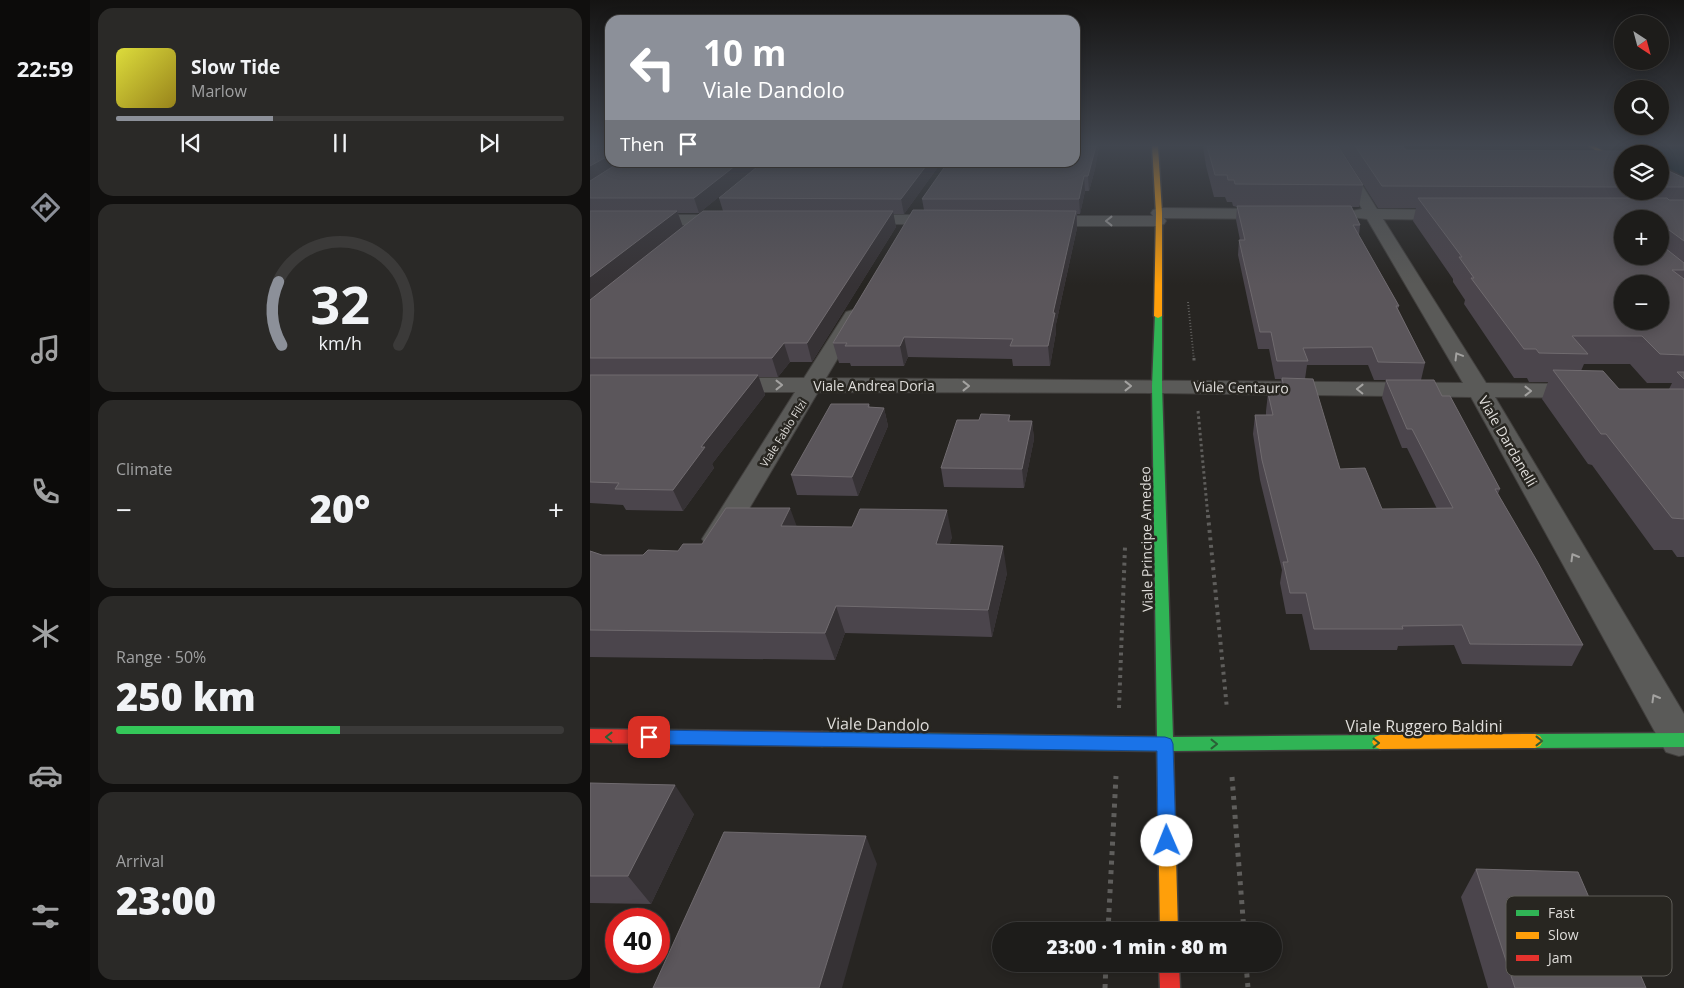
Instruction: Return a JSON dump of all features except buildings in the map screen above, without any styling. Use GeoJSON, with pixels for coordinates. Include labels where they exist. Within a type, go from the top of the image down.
{"type":"FeatureCollection","features":[{"type":"Feature","properties":{"kind":"street","name":"Viale Principe Amedeo"},"geometry":{"type":"LineString","coordinates":[[1157,192],[1158,386],[1169,922]]}},
{"type":"Feature","properties":{"kind":"street","name":"Viale Dardanelli"},"geometry":{"type":"LineString","coordinates":[[1359,192],[1479,390],[1682,740]]}},
{"type":"Feature","properties":{"kind":"street"},"geometry":{"type":"LineString","coordinates":[[680,239],[724,203]]}},
{"type":"Feature","properties":{"kind":"street"},"geometry":{"type":"LineString","coordinates":[[900,237],[915,213]]}},
{"type":"Feature","properties":{"kind":"street"},"geometry":{"type":"LineString","coordinates":[[844,220],[915,213],[960,220]]}},
{"type":"Feature","properties":{"kind":"street"},"geometry":{"type":"LineString","coordinates":[[1029,221],[1286,214]]}},
{"type":"Feature","properties":{"kind":"street"},"geometry":{"type":"LineString","coordinates":[[1343,214],[1471,215]]}},
{"type":"Feature","properties":{"kind":"street"},"geometry":{"type":"LineString","coordinates":[[590,220],[749,220]]}},
{"type":"Feature","properties":{"kind":"street","name":"Viale Fabio Filzi"},"geometry":{"type":"LineString","coordinates":[[715,542],[861,304]]}},
{"type":"Feature","properties":{"kind":"street","name":"Viale Andrea Doria"},"geometry":{"type":"LineString","coordinates":[[706,386],[1158,386]]}},
{"type":"Feature","properties":{"kind":"street","name":"Viale Centauro"},"geometry":{"type":"LineString","coordinates":[[1158,386],[1606,391]]}},
{"type":"Feature","properties":{"kind":"street","name":"Viale Dandolo"},"geometry":{"type":"LineString","coordinates":[[590,736],[1165,744]]}},
{"type":"Feature","properties":{"kind":"street","name":"Viale Ruggero Baldini"},"geometry":{"type":"LineString","coordinates":[[1165,744],[1682,740]]}},
{"type":"Feature","properties":{"kind":"street"},"geometry":{"type":"LineString","coordinates":[[1170,972],[1170,988]]}},
{"type":"Feature","properties":{"kind":"path"},"geometry":{"type":"LineString","coordinates":[[1188,299],[1230,744],[1243,922]]}},
{"type":"Feature","properties":{"kind":"path"},"geometry":{"type":"LineString","coordinates":[[1105,988],[1106,972]]}},
{"type":"Feature","properties":{"kind":"path"},"geometry":{"type":"LineString","coordinates":[[1247,972],[1248,988]]}},
{"type":"Feature","properties":{"kind":"traffic: fast"},"geometry":{"type":"LineString","coordinates":[[1158,316],[1157,386],[1165,747]]}},
{"type":"Feature","properties":{"kind":"traffic: fast"},"geometry":{"type":"LineString","coordinates":[[822,739],[1165,744],[1380,742]]}},
{"type":"Feature","properties":{"kind":"traffic: fast"},"geometry":{"type":"LineString","coordinates":[[1535,741],[1684,740]]}},
{"type":"Feature","properties":{"kind":"traffic: slow"},"geometry":{"type":"LineString","coordinates":[[1158,192],[1158,316]]}},
{"type":"Feature","properties":{"kind":"traffic: slow"},"geometry":{"type":"LineString","coordinates":[[1380,742],[1535,741]]}},
{"type":"Feature","properties":{"kind":"traffic: slow"},"geometry":{"type":"LineString","coordinates":[[1165,747],[1169,922]]}},
{"type":"Feature","properties":{"kind":"traffic: jam"},"geometry":{"type":"LineString","coordinates":[[590,736],[822,739]]}},
{"type":"Feature","properties":{"kind":"traffic: jam"},"geometry":{"type":"LineString","coordinates":[[1169,972],[1170,988]]}},
{"type":"Feature","properties":{"kind":"route"},"geometry":{"type":"LineString","coordinates":[[649,737],[1165,744],[1167,841]]}}]}
